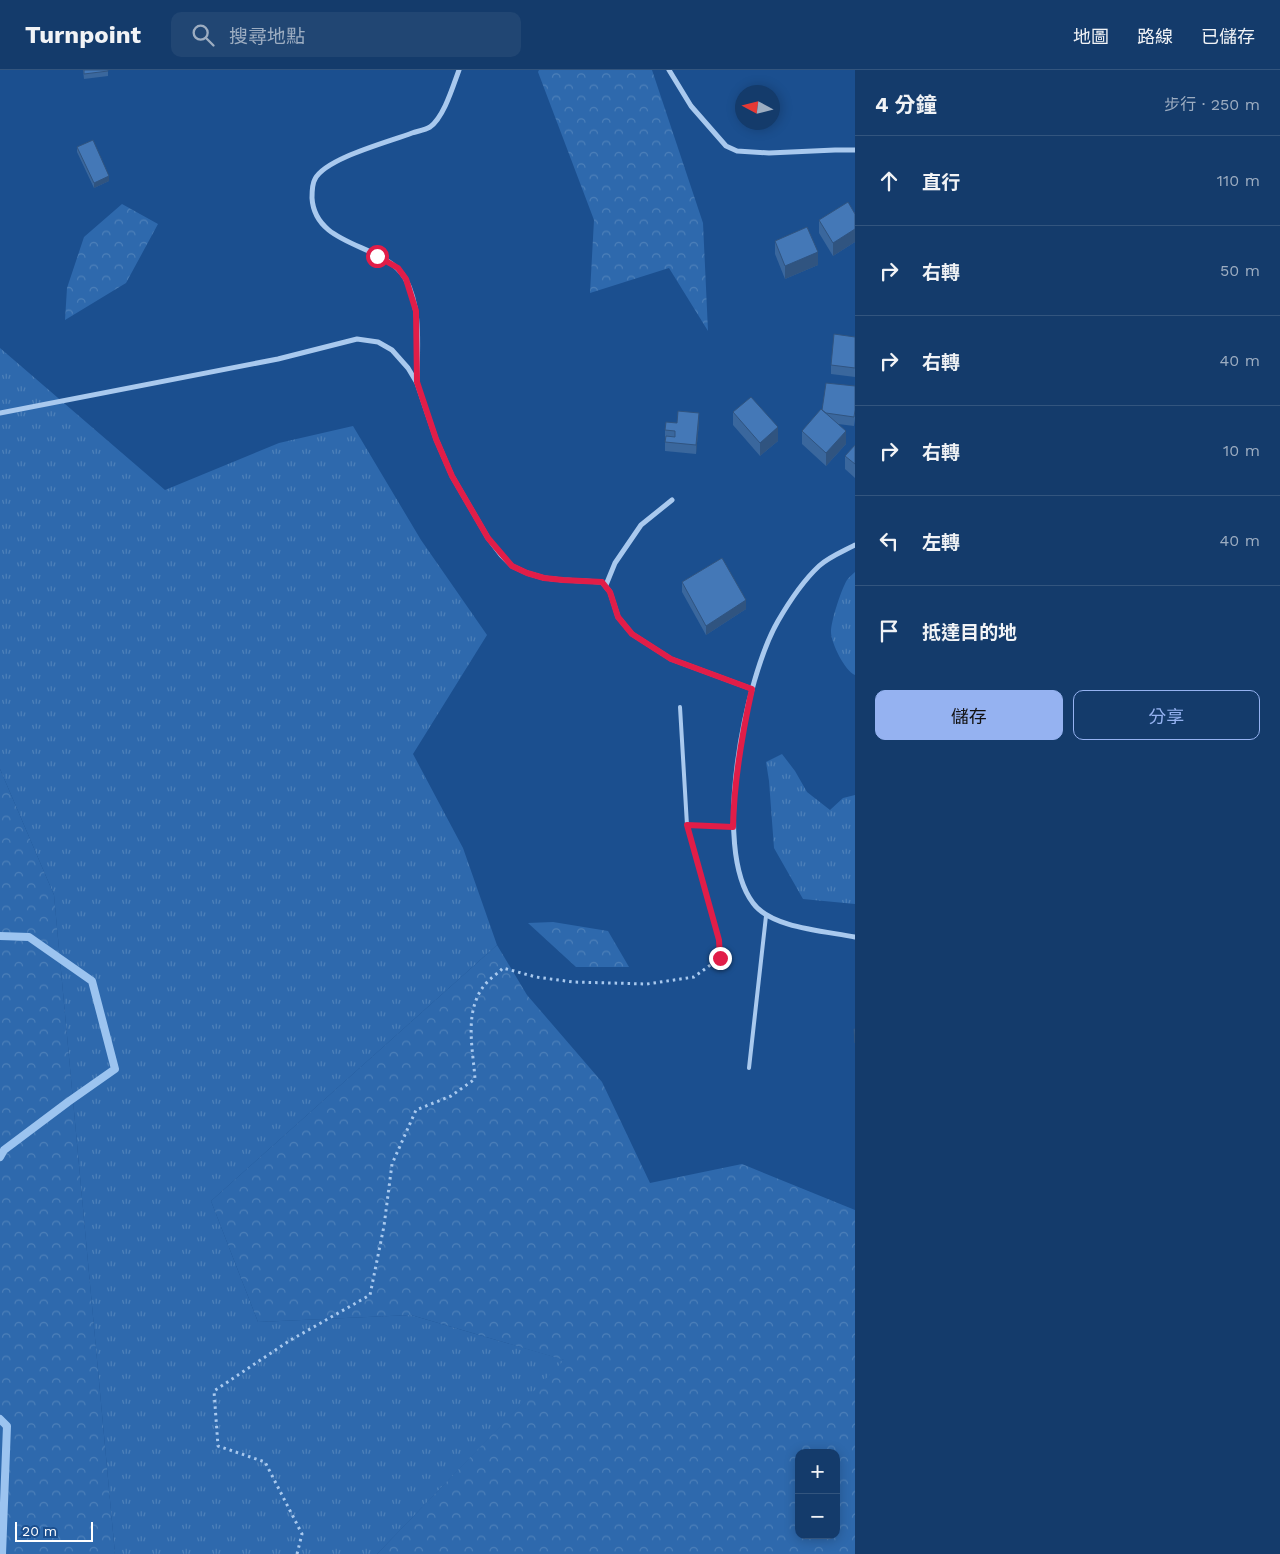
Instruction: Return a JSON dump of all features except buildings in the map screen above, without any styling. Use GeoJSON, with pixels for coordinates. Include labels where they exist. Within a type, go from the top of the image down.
{"type":"FeatureCollection","features":[{"type":"Feature","properties":{"kind":"street"},"geometry":{"type":"LineString","coordinates":[[417,382],[416,311],[406,279],[398,268],[346,240],[327,227],[317,216],[313,206],[312,192],[314,179],[332,163],[430,127],[442,112],[459,70]]}},
{"type":"Feature","properties":{"kind":"street"},"geometry":{"type":"LineString","coordinates":[[669,70],[691,106],[726,146],[737,151],[769,153],[855,150]]}},
{"type":"Feature","properties":{"kind":"street"},"geometry":{"type":"LineString","coordinates":[[0,412],[278,359],[358,339],[378,342],[392,350],[408,368],[417,382],[433,431],[452,476],[488,538],[512,566],[544,578],[598,580],[606,585],[618,617],[632,634],[671,659],[752,689]]}},
{"type":"Feature","properties":{"kind":"street"},"geometry":{"type":"LineString","coordinates":[[606,585],[615,563],[641,525],[672,500]]}},
{"type":"Feature","properties":{"kind":"street"},"geometry":{"type":"LineString","coordinates":[[855,545],[820,565],[793,598],[777,622],[763,655],[752,689],[739,760],[733,827],[736,857],[744,889],[753,904],[766,916],[783,923],[855,937]]}},
{"type":"Feature","properties":{"kind":"lane"},"geometry":{"type":"LineString","coordinates":[[680,706],[687,825],[719,940]]}},
{"type":"Feature","properties":{"kind":"lane"},"geometry":{"type":"LineString","coordinates":[[687,825],[733,827]]}},
{"type":"Feature","properties":{"kind":"lane"},"geometry":{"type":"LineString","coordinates":[[749,1068],[766,916]]}},
{"type":"Feature","properties":{"kind":"path"},"geometry":{"type":"LineString","coordinates":[[297,1554],[302,1534],[265,1462],[218,1446],[214,1391],[289,1341],[370,1295],[384,1226],[392,1164],[416,1110],[451,1096],[475,1079],[471,1024],[474,1004],[484,986],[503,968],[536,977],[573,982],[646,984],[694,977],[720,958],[719,940]]}},
{"type":"Feature","properties":{"kind":"green space"},"geometry":{"type":"Polygon","coordinates":[[[539,70],[652,70],[703,223],[708,331],[669,268],[590,293],[594,220],[538,72],[539,70]]]}},
{"type":"Feature","properties":{"kind":"green space"},"geometry":{"type":"Polygon","coordinates":[[[122,204],[158,224],[126,283],[65,320],[67,288],[84,237],[122,204]]]}},
{"type":"Feature","properties":{"kind":"green space"},"geometry":{"type":"Polygon","coordinates":[[[0,348],[165,490],[279,443],[353,426],[421,540],[487,635],[413,754],[463,848],[497,945],[211,1201],[258,1322],[411,1315],[565,1360],[377,1554],[115,1554],[54,895],[0,769],[0,348]]]}},
{"type":"Feature","properties":{"kind":"green space"},"geometry":{"type":"Polygon","coordinates":[[[855,572],[855,675],[847,668],[839,656],[833,643],[831,627],[842,591],[847,580],[855,572]]]}},
{"type":"Feature","properties":{"kind":"green space"},"geometry":{"type":"Polygon","coordinates":[[[782,754],[795,771],[807,792],[830,810],[843,798],[855,795],[855,904],[803,899],[774,848],[766,762],[782,754]]]}},
{"type":"Feature","properties":{"kind":"green space"},"geometry":{"type":"Polygon","coordinates":[[[0,769],[54,895],[115,1554],[0,1554],[0,769]]]}},
{"type":"Feature","properties":{"kind":"green space"},"geometry":{"type":"Polygon","coordinates":[[[553,922],[608,931],[629,967],[576,967],[528,923],[553,922]]]}},
{"type":"Feature","properties":{"kind":"green space"},"geometry":{"type":"Polygon","coordinates":[[[497,945],[527,995],[602,1082],[650,1183],[742,1164],[855,1210],[855,1554],[377,1554],[564,1360],[411,1315],[258,1322],[211,1201],[497,945]]]}},
{"type":"Feature","properties":{"kind":"waterway"},"geometry":{"type":"LineString","coordinates":[[0,936],[29,937],[92,981],[115,1069],[4,1150],[0,1157]]}},
{"type":"Feature","properties":{"kind":"waterway"},"geometry":{"type":"LineString","coordinates":[[0,1419],[7,1426],[2,1554]]}},
{"type":"Feature","properties":{"kind":"route"},"geometry":{"type":"LineString","coordinates":[[377,256],[398,268],[406,279],[416,311],[417,382],[436,439],[452,476],[488,538],[501,554],[512,566],[544,578],[598,580],[602,582],[610,592],[618,617],[632,634],[671,659],[752,689],[738,768],[733,827],[687,825],[719,940],[720,958]]}}]}
